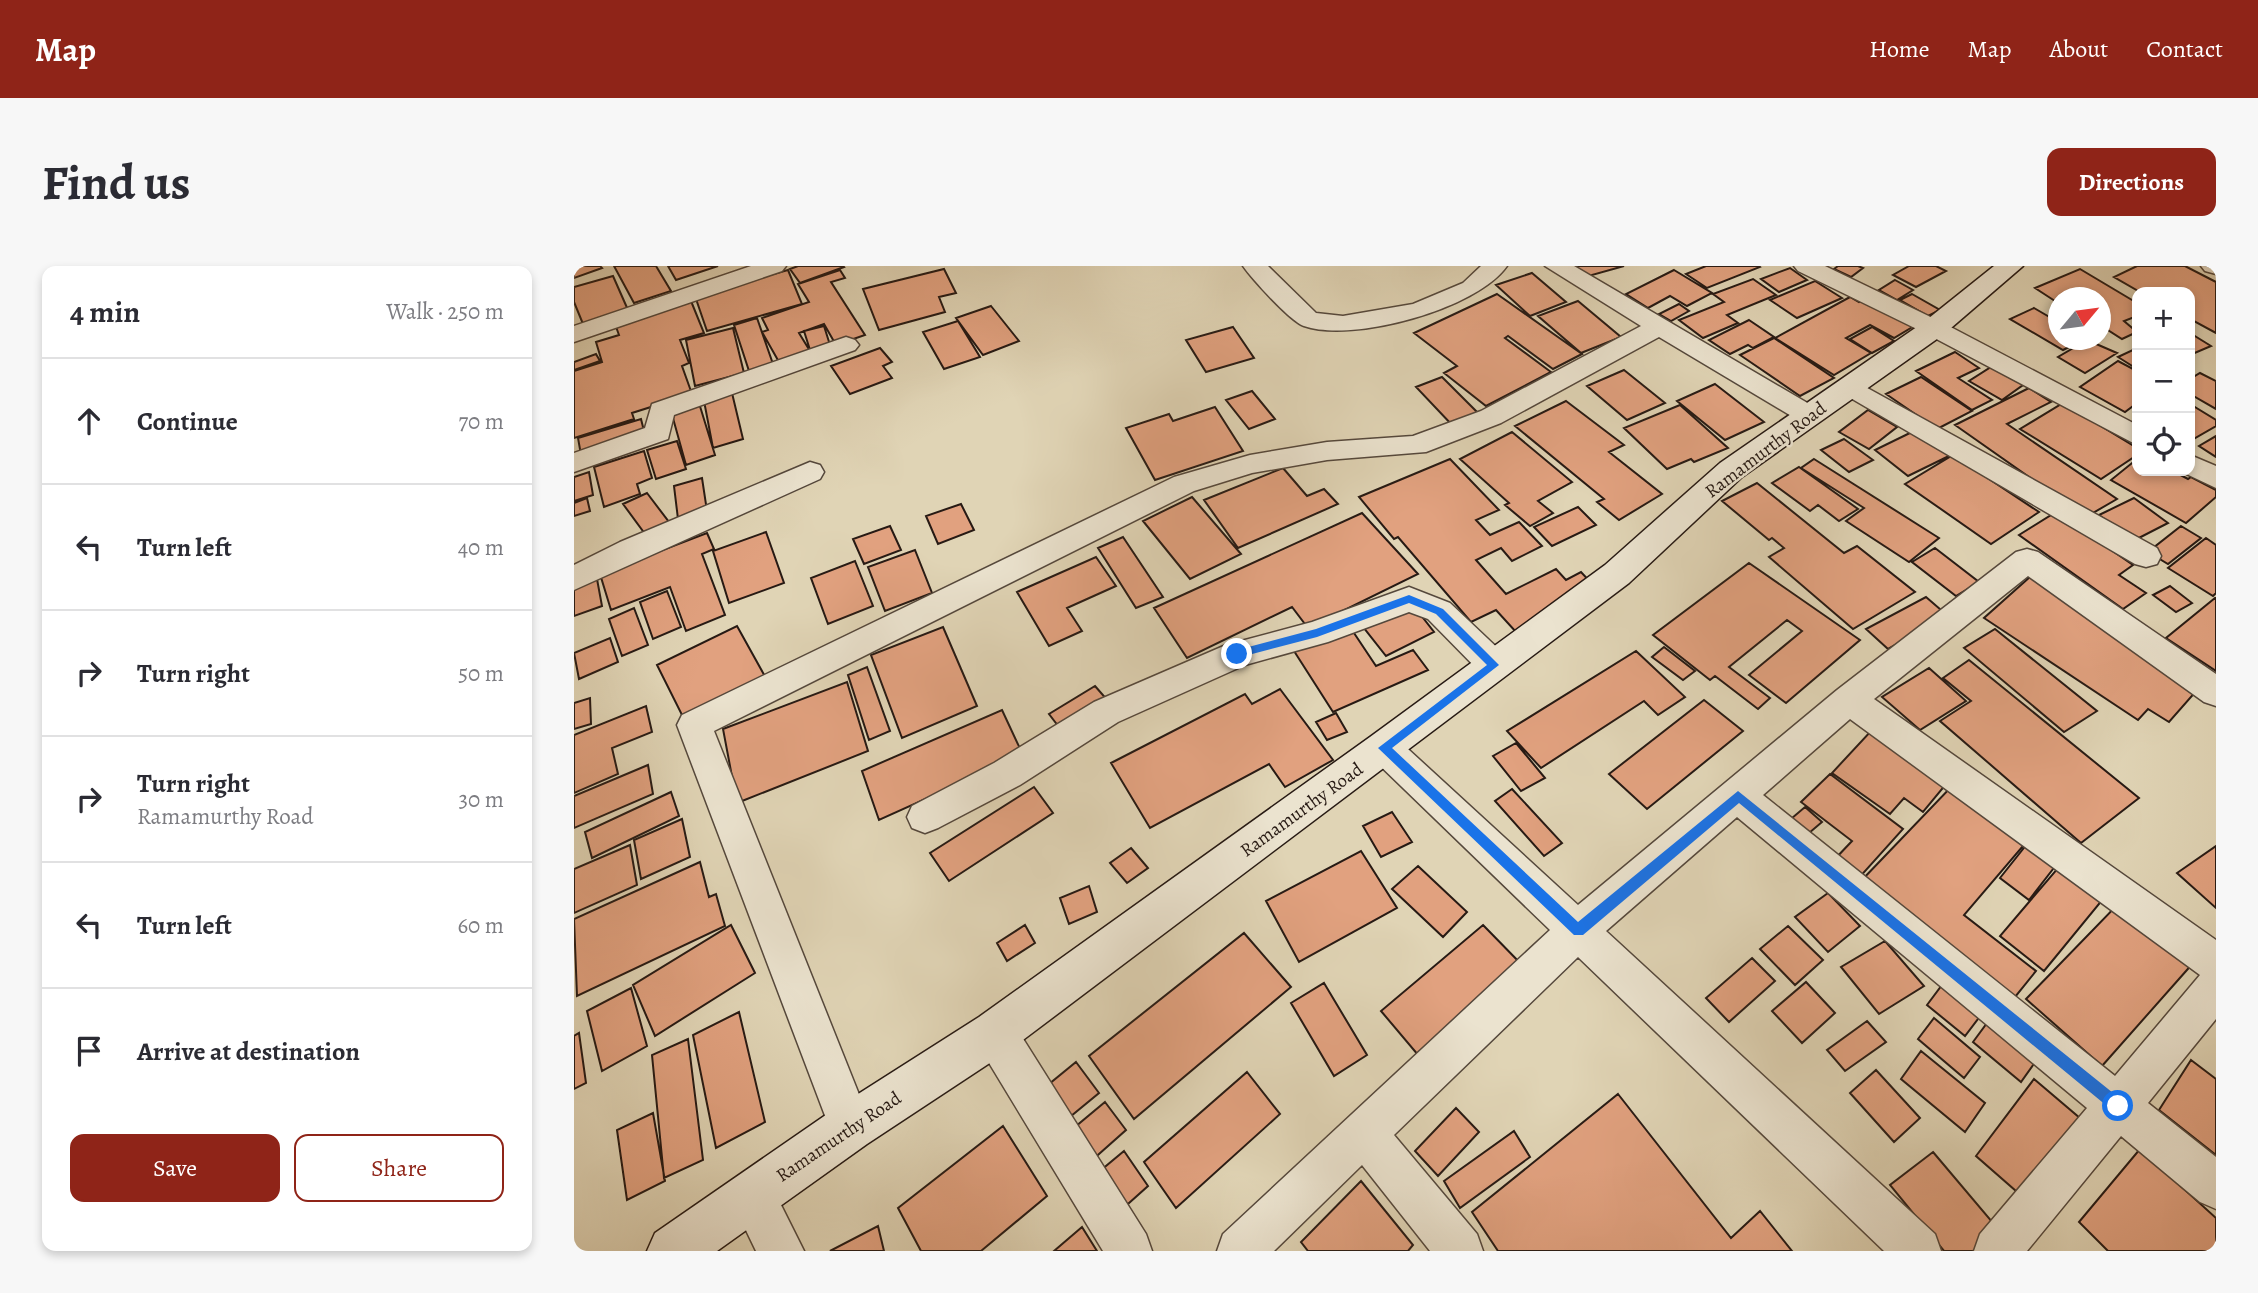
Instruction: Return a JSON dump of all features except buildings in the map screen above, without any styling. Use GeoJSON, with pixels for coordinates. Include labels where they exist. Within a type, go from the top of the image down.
{"type":"FeatureCollection","features":[{"type":"Feature","properties":{"kind":"street"},"geometry":{"type":"LineString","coordinates":[[574,334],[774,266]]}},
{"type":"Feature","properties":{"kind":"street"},"geometry":{"type":"LineString","coordinates":[[1255,266],[1309,320],[1343,323],[1419,310],[1471,288],[1494,266]]}},
{"type":"Feature","properties":{"kind":"street"},"geometry":{"type":"LineString","coordinates":[[1557,266],[1808,414]]}},
{"type":"Feature","properties":{"kind":"street"},"geometry":{"type":"LineString","coordinates":[[1806,266],[1934,328],[2132,433]]}},
{"type":"Feature","properties":{"kind":"street","name":"Ramamurthy Road"},"geometry":{"type":"LineString","coordinates":[[673,1251],[850,1127],[995,1033],[1384,748],[1617,573],[1731,470],[1934,328],[2010,266]]}},
{"type":"Feature","properties":{"kind":"street"},"geometry":{"type":"LineString","coordinates":[[850,1127],[694,725],[1184,484],[1250,464],[1315,453],[1416,444],[1491,417],[1659,327]]}},
{"type":"Feature","properties":{"kind":"street"},"geometry":{"type":"LineString","coordinates":[[574,463],[658,433],[661,410],[846,345]]}},
{"type":"Feature","properties":{"kind":"street"},"geometry":{"type":"LineString","coordinates":[[1851,387],[2146,556]]}},
{"type":"Feature","properties":{"kind":"street"},"geometry":{"type":"LineString","coordinates":[[2195,467],[2216,478]]}},
{"type":"Feature","properties":{"kind":"street"},"geometry":{"type":"LineString","coordinates":[[574,579],[631,550],[810,472]]}},
{"type":"Feature","properties":{"kind":"street"},"geometry":{"type":"LineString","coordinates":[[1240,1251],[1578,930],[1849,700],[2027,560],[2216,692]]}},
{"type":"Feature","properties":{"kind":"street"},"geometry":{"type":"LineString","coordinates":[[925,817],[1007,774],[1107,712],[1237,654],[1317,633],[1409,599],[1440,611],[1494,665]]}},
{"type":"Feature","properties":{"kind":"street"},"geometry":{"type":"LineString","coordinates":[[1849,700],[2216,963]]}},
{"type":"Feature","properties":{"kind":"street"},"geometry":{"type":"LineString","coordinates":[[1384,748],[1918,1251]]}},
{"type":"Feature","properties":{"kind":"street"},"geometry":{"type":"LineString","coordinates":[[1738,796],[2216,1186]]}},
{"type":"Feature","properties":{"kind":"street"},"geometry":{"type":"LineString","coordinates":[[1997,1251],[2216,987]]}},
{"type":"Feature","properties":{"kind":"street"},"geometry":{"type":"LineString","coordinates":[[995,1033],[1129,1251]]}},
{"type":"Feature","properties":{"kind":"street"},"geometry":{"type":"LineString","coordinates":[[1364,1133],[1460,1251]]}},
{"type":"Feature","properties":{"kind":"street"},"geometry":{"type":"LineString","coordinates":[[752,1195],[781,1251]]}},
{"type":"Feature","properties":{"kind":"route"},"geometry":{"type":"LineString","coordinates":[[1237,654],[1317,633],[1365,613],[1409,599],[1440,611],[1494,665],[1384,748],[1578,930],[1738,796],[2118,1106]]}}]}
